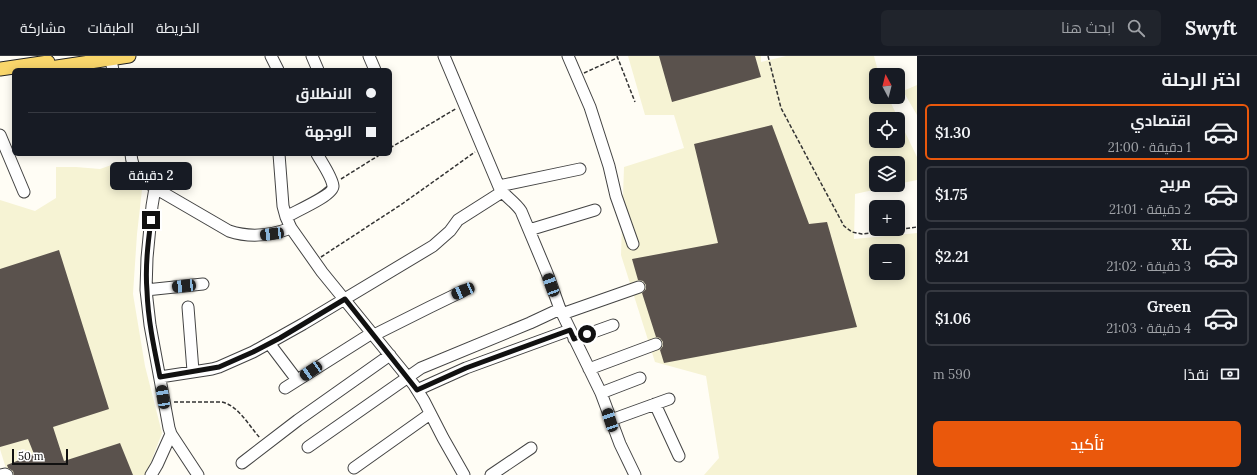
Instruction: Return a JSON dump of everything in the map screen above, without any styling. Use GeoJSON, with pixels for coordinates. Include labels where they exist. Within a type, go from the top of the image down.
{"type":"FeatureCollection","features":[{"type":"Feature","properties":{"kind":"main road"},"geometry":{"type":"LineString","coordinates":[[41,66],[85,56]]}},
{"type":"Feature","properties":{"kind":"main road"},"geometry":{"type":"LineString","coordinates":[[14,68],[111,62],[129,56]]}},
{"type":"Feature","properties":{"kind":"main road"},"geometry":{"type":"LineString","coordinates":[[0,69],[12,68]]}},
{"type":"Feature","properties":{"kind":"main road"},"geometry":{"type":"LineString","coordinates":[[0,75],[12,73]]}},
{"type":"Feature","properties":{"kind":"street"},"geometry":{"type":"LineString","coordinates":[[271,56],[272,68]]}},
{"type":"Feature","properties":{"kind":"street"},"geometry":{"type":"LineString","coordinates":[[271,56],[277,68]]}},
{"type":"Feature","properties":{"kind":"street"},"geometry":{"type":"LineString","coordinates":[[312,56],[317,68]]}},
{"type":"Feature","properties":{"kind":"street"},"geometry":{"type":"LineString","coordinates":[[369,56],[374,68]]}},
{"type":"Feature","properties":{"kind":"street"},"geometry":{"type":"LineString","coordinates":[[444,56],[501,189],[521,211],[561,311],[601,393],[610,420],[635,475]]}},
{"type":"Feature","properties":{"kind":"street"},"geometry":{"type":"LineString","coordinates":[[568,56],[590,107],[609,166],[616,196],[633,244]]}},
{"type":"Feature","properties":{"kind":"street"},"geometry":{"type":"LineString","coordinates":[[0,135],[24,192]]}},
{"type":"Feature","properties":{"kind":"street"},"geometry":{"type":"LineString","coordinates":[[131,156],[132,164],[137,172],[155,188],[229,231],[240,235],[267,235],[279,233],[291,228]]}},
{"type":"Feature","properties":{"kind":"street"},"geometry":{"type":"LineString","coordinates":[[279,156],[281,188],[286,217],[291,228],[315,262],[408,377],[417,390],[464,475]]}},
{"type":"Feature","properties":{"kind":"street"},"geometry":{"type":"LineString","coordinates":[[286,217],[328,194],[332,190],[332,185],[319,156]]}},
{"type":"Feature","properties":{"kind":"street"},"geometry":{"type":"LineString","coordinates":[[160,377],[219,367],[269,343],[433,246],[450,231],[458,220],[501,189],[580,169]]}},
{"type":"Feature","properties":{"kind":"street"},"geometry":{"type":"LineString","coordinates":[[155,188],[148,246],[146,290],[150,325],[171,434],[198,475]]}},
{"type":"Feature","properties":{"kind":"street"},"geometry":{"type":"LineString","coordinates":[[529,230],[595,210]]}},
{"type":"Feature","properties":{"kind":"street"},"geometry":{"type":"LineString","coordinates":[[146,290],[203,284]]}},
{"type":"Feature","properties":{"kind":"street"},"geometry":{"type":"LineString","coordinates":[[308,447],[426,366],[561,311],[639,287]]}},
{"type":"Feature","properties":{"kind":"street"},"geometry":{"type":"LineString","coordinates":[[285,388],[373,334],[463,291]]}},
{"type":"Feature","properties":{"kind":"street"},"geometry":{"type":"LineString","coordinates":[[188,307],[194,371]]}},
{"type":"Feature","properties":{"kind":"street"},"geometry":{"type":"LineString","coordinates":[[417,390],[466,368],[572,334],[613,325]]}},
{"type":"Feature","properties":{"kind":"street"},"geometry":{"type":"LineString","coordinates":[[269,343],[297,380]]}},
{"type":"Feature","properties":{"kind":"street"},"geometry":{"type":"LineString","coordinates":[[589,369],[656,344]]}},
{"type":"Feature","properties":{"kind":"street"},"geometry":{"type":"LineString","coordinates":[[242,463],[390,355]]}},
{"type":"Feature","properties":{"kind":"street"},"geometry":{"type":"LineString","coordinates":[[601,393],[640,378]]}},
{"type":"Feature","properties":{"kind":"street"},"geometry":{"type":"LineString","coordinates":[[610,420],[669,399]]}},
{"type":"Feature","properties":{"kind":"street"},"geometry":{"type":"LineString","coordinates":[[655,404],[679,456]]}},
{"type":"Feature","properties":{"kind":"street"},"geometry":{"type":"LineString","coordinates":[[354,468],[430,414]]}},
{"type":"Feature","properties":{"kind":"street"},"geometry":{"type":"LineString","coordinates":[[151,475],[171,434]]}},
{"type":"Feature","properties":{"kind":"street"},"geometry":{"type":"LineString","coordinates":[[491,475],[531,448]]}},
{"type":"Feature","properties":{"kind":"street"},"geometry":{"type":"LineString","coordinates":[[1,475],[7,475]]}},
{"type":"Feature","properties":{"kind":"path"},"geometry":{"type":"LineString","coordinates":[[768,56],[781,108],[841,222],[848,230],[854,233],[862,234],[917,227]]}},
{"type":"Feature","properties":{"kind":"path"},"geometry":{"type":"LineString","coordinates":[[577,76],[617,57],[635,102]]}},
{"type":"Feature","properties":{"kind":"path"},"geometry":{"type":"LineString","coordinates":[[392,147],[464,104]]}},
{"type":"Feature","properties":{"kind":"path"},"geometry":{"type":"LineString","coordinates":[[315,262],[402,204],[482,147]]}},
{"type":"Feature","properties":{"kind":"path"},"geometry":{"type":"LineString","coordinates":[[332,185],[378,156]]}},
{"type":"Feature","properties":{"kind":"path"},"geometry":{"type":"LineString","coordinates":[[164,402],[227,403],[236,410],[266,445]]}},
{"type":"Feature","properties":{"kind":"shaded area"},"geometry":{"type":"Polygon","coordinates":[[[628,56],[761,56],[761,62],[786,56],[874,56],[877,68],[869,68],[869,104],[891,104],[895,112],[869,112],[869,148],[905,148],[905,132],[917,157],[917,180],[905,183],[905,156],[869,156],[869,191],[855,194],[854,239],[905,236],[905,234],[917,233],[917,475],[704,475],[719,458],[706,376],[655,362],[621,255],[624,167],[684,148],[674,115],[645,115],[628,56]]]}},
{"type":"Feature","properties":{"kind":"shaded area"},"geometry":{"type":"Polygon","coordinates":[[[917,85],[917,115],[905,94],[905,90],[917,85]]]}},
{"type":"Feature","properties":{"kind":"shaded area"},"geometry":{"type":"Polygon","coordinates":[[[120,162],[142,190],[133,294],[145,366],[162,433],[146,475],[8,475],[0,449],[0,200],[35,211],[56,198],[56,167],[100,169],[120,162]]]}},
{"type":"Feature","properties":{"kind":"building"},"geometry":{"type":"Polygon","coordinates":[[[659,56],[755,56],[761,77],[672,102],[659,56]]]}},
{"type":"Feature","properties":{"kind":"building"},"geometry":{"type":"Polygon","coordinates":[[[772,125],[809,224],[827,222],[857,327],[664,363],[660,350],[663,346],[663,342],[660,338],[656,337],[642,293],[646,289],[646,285],[643,281],[638,280],[632,259],[718,243],[694,144],[772,125]]]}},
{"type":"Feature","properties":{"kind":"building"},"geometry":{"type":"Polygon","coordinates":[[[59,250],[109,409],[53,427],[64,461],[120,443],[133,475],[14,475],[13,471],[8,468],[7,465],[34,454],[28,439],[0,447],[0,269],[59,250]]]}},
{"type":"Feature","properties":{"kind":"route"},"geometry":{"type":"LineString","coordinates":[[151,220],[147,258],[146,290],[150,325],[160,377],[219,367],[280,338],[345,299],[417,390],[466,368],[570,330],[574,339],[587,334]]}}]}
